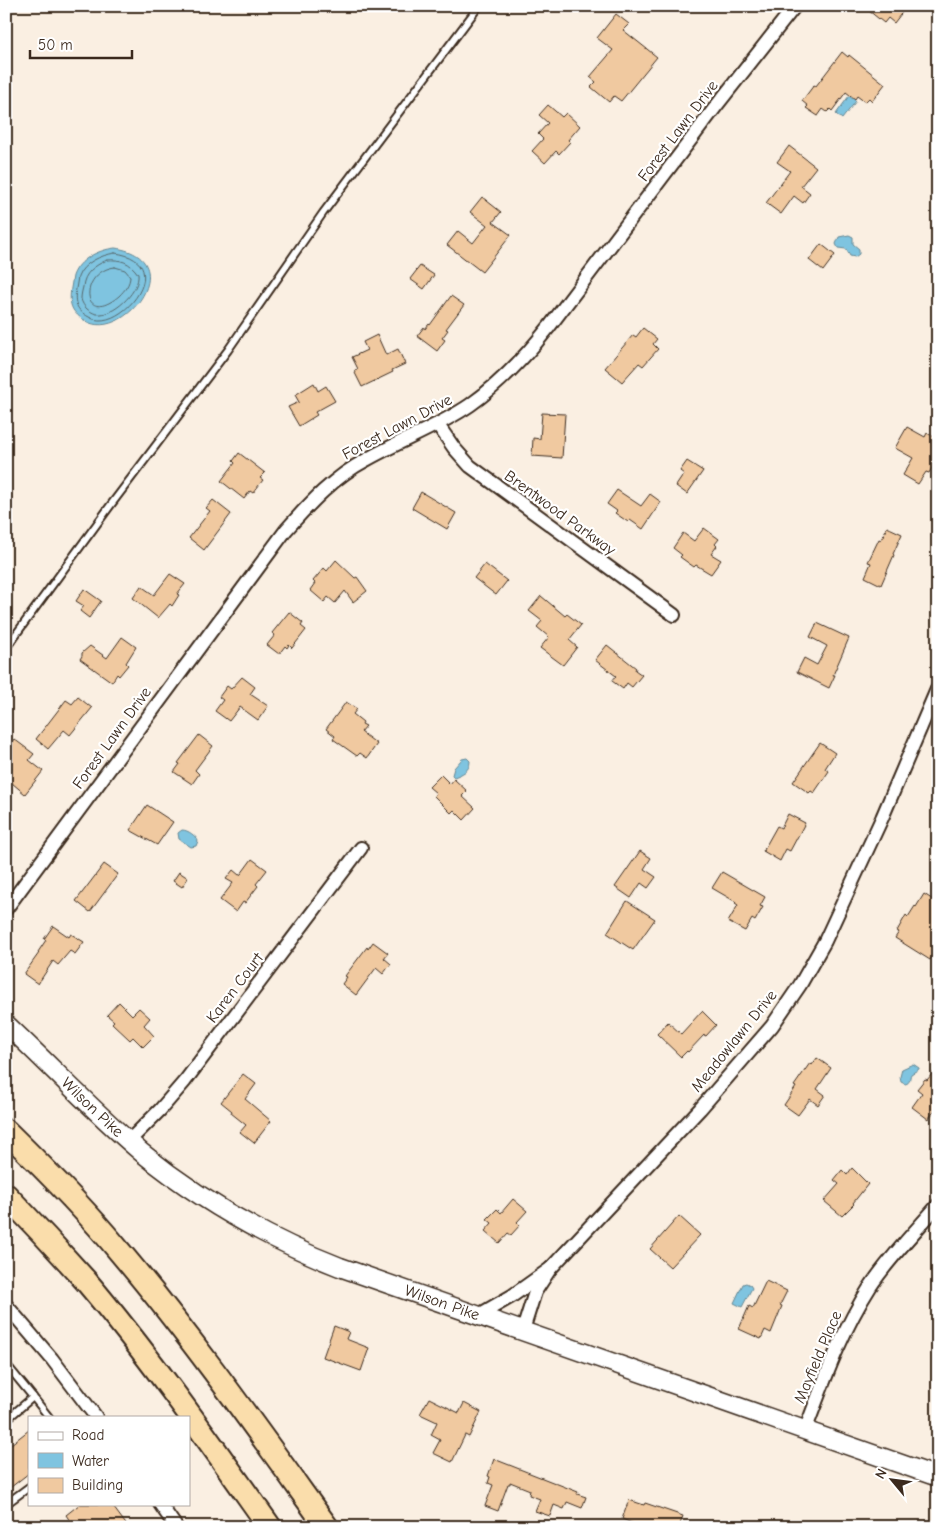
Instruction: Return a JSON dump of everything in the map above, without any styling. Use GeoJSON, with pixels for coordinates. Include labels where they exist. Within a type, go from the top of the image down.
{"type":"FeatureCollection","features":[{"type":"Feature","properties":{"kind":"highway"},"geometry":{"type":"LineString","coordinates":[[6,1131],[71,1197],[119,1251],[166,1309],[241,1408],[327,1527]]}},
{"type":"Feature","properties":{"kind":"highway"},"geometry":{"type":"LineString","coordinates":[[6,1195],[70,1264],[117,1320],[190,1416]]}},
{"type":"Feature","properties":{"kind":"highway"},"geometry":{"type":"LineString","coordinates":[[190,1416],[270,1527]]}},
{"type":"Feature","properties":{"kind":"main road","name":"Wilson Pike"},"geometry":{"type":"LineString","coordinates":[[6,1024],[129,1141],[168,1173],[232,1216],[274,1238],[340,1267],[938,1477]]}},
{"type":"Feature","properties":{"kind":"street","name":"Forest Lawn Drive"},"geometry":{"type":"LineString","coordinates":[[6,909],[275,544],[296,519],[347,471],[379,453],[438,425],[480,397],[522,359],[549,327],[717,105],[795,6]]}},
{"type":"Feature","properties":{"kind":"street","name":"Brentwood Parkway"},"geometry":{"type":"LineString","coordinates":[[438,425],[454,448],[470,466],[674,616]]}},
{"type":"Feature","properties":{"kind":"street","name":"Meadowlawn Drive"},"geometry":{"type":"LineString","coordinates":[[523,1330],[535,1292],[550,1269],[700,1108],[772,1026],[800,985],[825,941],[882,818],[938,687]]}},
{"type":"Feature","properties":{"kind":"street","name":"Karen Court"},"geometry":{"type":"LineString","coordinates":[[129,1141],[185,1081],[361,848]]}},
{"type":"Feature","properties":{"kind":"street","name":"Mayfield Place"},"geometry":{"type":"LineString","coordinates":[[805,1431],[844,1332],[855,1311],[878,1276],[938,1204]]}},
{"type":"Feature","properties":{"kind":"street","name":"Meadowlawn Drive"},"geometry":{"type":"LineString","coordinates":[[479,1315],[512,1296],[550,1269]]}},
{"type":"Feature","properties":{"kind":"street"},"geometry":{"type":"LineString","coordinates":[[8,1310],[52,1359],[95,1416]]}},
{"type":"Feature","properties":{"kind":"street"},"geometry":{"type":"LineString","coordinates":[[161,1506],[176,1527]]}},
{"type":"Feature","properties":{"kind":"lane"},"geometry":{"type":"LineString","coordinates":[[6,648],[228,350],[323,213],[479,6]]}},
{"type":"Feature","properties":{"kind":"lane"},"geometry":{"type":"LineString","coordinates":[[6,1364],[48,1416]]}},
{"type":"Feature","properties":{"kind":"lane"},"geometry":{"type":"LineString","coordinates":[[6,1420],[33,1397]]}},
{"type":"Feature","properties":{"kind":"lane"},"geometry":{"type":"LineString","coordinates":[[6,1504],[28,1488]]}},
{"type":"Feature","properties":{"kind":"water"},"geometry":{"type":"Polygon","coordinates":[[[849,96],[856,101],[842,119],[836,114],[849,96]]]}},
{"type":"Feature","properties":{"kind":"water"},"geometry":{"type":"Polygon","coordinates":[[[849,235],[853,237],[853,244],[859,249],[859,254],[855,257],[850,256],[846,249],[838,248],[836,244],[839,237],[849,235]]]}},
{"type":"Feature","properties":{"kind":"water"},"geometry":{"type":"Polygon","coordinates":[[[115,248],[137,255],[147,267],[148,282],[142,298],[130,311],[116,321],[100,325],[84,320],[73,310],[70,293],[73,276],[84,260],[90,256],[115,248]]]}},
{"type":"Feature","properties":{"kind":"water"},"geometry":{"type":"Polygon","coordinates":[[[467,758],[470,764],[467,770],[454,777],[452,775],[454,768],[462,759],[467,758]]]}},
{"type":"Feature","properties":{"kind":"water"},"geometry":{"type":"Polygon","coordinates":[[[182,830],[196,837],[198,841],[196,846],[191,847],[179,839],[178,833],[182,830]]]}},
{"type":"Feature","properties":{"kind":"water"},"geometry":{"type":"Polygon","coordinates":[[[913,1064],[919,1069],[911,1074],[908,1083],[901,1082],[902,1069],[913,1064]]]}},
{"type":"Feature","properties":{"kind":"water"},"geometry":{"type":"Polygon","coordinates":[[[746,1283],[752,1288],[742,1307],[734,1303],[743,1284],[746,1283]]]}},
{"type":"Feature","properties":{"kind":"building"},"geometry":{"type":"Polygon","coordinates":[[[863,6],[907,6],[894,23],[888,18],[884,23],[863,6]]]}},
{"type":"Feature","properties":{"kind":"building"},"geometry":{"type":"Polygon","coordinates":[[[616,14],[629,24],[623,30],[657,57],[621,101],[614,96],[609,102],[591,87],[596,82],[590,77],[613,50],[597,38],[616,14]]]}},
{"type":"Feature","properties":{"kind":"building"},"geometry":{"type":"Polygon","coordinates":[[[842,52],[848,57],[849,55],[885,84],[872,101],[869,98],[865,102],[857,96],[855,99],[846,92],[832,111],[830,109],[827,112],[823,109],[818,116],[806,108],[808,106],[802,101],[842,52]]]}},
{"type":"Feature","properties":{"kind":"building"},"geometry":{"type":"Polygon","coordinates":[[[548,105],[562,117],[566,113],[580,126],[568,140],[570,142],[559,154],[556,151],[545,163],[532,151],[543,139],[538,134],[548,123],[539,115],[548,105]]]}},
{"type":"Feature","properties":{"kind":"building"},"geometry":{"type":"Polygon","coordinates":[[[789,146],[816,167],[801,186],[810,193],[803,203],[794,196],[781,214],[766,203],[790,171],[777,162],[789,146]]]}},
{"type":"Feature","properties":{"kind":"building"},"geometry":{"type":"Polygon","coordinates":[[[482,197],[501,212],[493,222],[511,235],[482,272],[447,245],[458,231],[473,243],[487,225],[470,212],[482,197]]]}},
{"type":"Feature","properties":{"kind":"building"},"geometry":{"type":"Polygon","coordinates":[[[821,244],[835,255],[823,271],[809,260],[821,244]]]}},
{"type":"Feature","properties":{"kind":"building"},"geometry":{"type":"Polygon","coordinates":[[[420,266],[434,275],[424,289],[410,279],[420,266]]]}},
{"type":"Feature","properties":{"kind":"building"},"geometry":{"type":"Polygon","coordinates":[[[451,296],[464,305],[446,329],[448,330],[442,338],[445,340],[437,351],[417,336],[424,327],[425,329],[430,325],[451,296]]]}},
{"type":"Feature","properties":{"kind":"building"},"geometry":{"type":"Polygon","coordinates":[[[643,328],[657,339],[653,344],[658,349],[643,366],[639,363],[622,382],[605,368],[633,335],[636,337],[643,328]]]}},
{"type":"Feature","properties":{"kind":"building"},"geometry":{"type":"Polygon","coordinates":[[[377,335],[386,355],[398,349],[405,364],[362,387],[354,371],[358,369],[352,357],[367,350],[363,342],[377,335]]]}},
{"type":"Feature","properties":{"kind":"building"},"geometry":{"type":"Polygon","coordinates":[[[314,383],[318,391],[326,386],[335,401],[315,412],[317,415],[299,426],[288,407],[299,402],[295,395],[314,383]]]}},
{"type":"Feature","properties":{"kind":"building"},"geometry":{"type":"Polygon","coordinates":[[[542,413],[565,414],[562,458],[532,456],[533,438],[540,439],[542,413]]]}},
{"type":"Feature","properties":{"kind":"building"},"geometry":{"type":"Polygon","coordinates":[[[907,427],[925,437],[927,433],[938,439],[938,452],[933,459],[936,461],[929,473],[926,472],[918,484],[903,475],[913,458],[895,448],[907,427]]]}},
{"type":"Feature","properties":{"kind":"building"},"geometry":{"type":"Polygon","coordinates":[[[239,453],[265,473],[260,478],[263,480],[253,493],[250,491],[244,499],[221,481],[235,463],[233,461],[239,453]]]}},
{"type":"Feature","properties":{"kind":"building"},"geometry":{"type":"Polygon","coordinates":[[[687,461],[703,471],[687,494],[676,486],[684,474],[680,471],[687,461]]]}},
{"type":"Feature","properties":{"kind":"building"},"geometry":{"type":"Polygon","coordinates":[[[617,490],[641,506],[650,494],[661,502],[643,529],[615,513],[617,511],[607,504],[617,490]]]}},
{"type":"Feature","properties":{"kind":"building"},"geometry":{"type":"Polygon","coordinates":[[[421,492],[456,513],[447,529],[412,508],[421,492]]]}},
{"type":"Feature","properties":{"kind":"building"},"geometry":{"type":"Polygon","coordinates":[[[213,500],[231,514],[204,550],[189,538],[210,511],[206,508],[213,500]]]}},
{"type":"Feature","properties":{"kind":"building"},"geometry":{"type":"Polygon","coordinates":[[[887,527],[902,534],[881,585],[865,577],[871,563],[868,562],[887,527]]]}},
{"type":"Feature","properties":{"kind":"building"},"geometry":{"type":"Polygon","coordinates":[[[704,528],[719,539],[715,544],[717,546],[711,554],[721,560],[711,574],[696,565],[694,567],[680,557],[682,555],[673,548],[683,533],[694,541],[704,528]]]}},
{"type":"Feature","properties":{"kind":"building"},"geometry":{"type":"Polygon","coordinates":[[[336,560],[355,578],[357,577],[367,591],[353,602],[345,591],[335,603],[328,597],[324,602],[310,590],[315,583],[313,581],[324,568],[327,571],[336,560]]]}},
{"type":"Feature","properties":{"kind":"building"},"geometry":{"type":"Polygon","coordinates":[[[485,564],[507,581],[496,595],[474,578],[485,564]]]}},
{"type":"Feature","properties":{"kind":"building"},"geometry":{"type":"Polygon","coordinates":[[[170,574],[185,584],[177,594],[179,595],[172,606],[170,604],[158,618],[133,598],[141,586],[154,595],[170,574]]]}},
{"type":"Feature","properties":{"kind":"building"},"geometry":{"type":"Polygon","coordinates":[[[84,589],[101,601],[89,618],[80,611],[84,606],[76,601],[84,589]]]}},
{"type":"Feature","properties":{"kind":"building"},"geometry":{"type":"Polygon","coordinates":[[[541,596],[565,616],[567,614],[581,625],[569,640],[577,647],[563,665],[540,648],[549,637],[537,627],[542,621],[529,611],[541,596]]]}},
{"type":"Feature","properties":{"kind":"building"},"geometry":{"type":"Polygon","coordinates":[[[289,612],[303,623],[301,626],[306,630],[292,648],[289,645],[287,648],[285,646],[279,654],[267,645],[275,635],[272,633],[289,612]]]}},
{"type":"Feature","properties":{"kind":"building"},"geometry":{"type":"Polygon","coordinates":[[[817,623],[849,638],[829,688],[797,672],[804,658],[817,665],[827,646],[810,637],[817,623]]]}},
{"type":"Feature","properties":{"kind":"building"},"geometry":{"type":"Polygon","coordinates":[[[122,637],[136,647],[126,663],[128,665],[119,676],[117,674],[112,682],[80,659],[82,653],[90,646],[107,658],[122,637]]]}},
{"type":"Feature","properties":{"kind":"building"},"geometry":{"type":"Polygon","coordinates":[[[607,645],[642,675],[632,687],[627,683],[623,689],[612,681],[616,676],[595,660],[607,645]]]}},
{"type":"Feature","properties":{"kind":"building"},"geometry":{"type":"Polygon","coordinates":[[[242,677],[255,687],[250,694],[268,706],[258,720],[240,707],[229,721],[215,711],[223,700],[219,697],[227,686],[231,689],[242,677]]]}},
{"type":"Feature","properties":{"kind":"building"},"geometry":{"type":"Polygon","coordinates":[[[78,697],[92,708],[70,735],[64,730],[48,749],[36,739],[66,700],[72,704],[78,697]]]}},
{"type":"Feature","properties":{"kind":"building"},"geometry":{"type":"Polygon","coordinates":[[[346,702],[357,709],[353,714],[366,726],[361,732],[377,744],[367,758],[360,753],[357,756],[333,739],[335,736],[326,729],[346,702]]]}},
{"type":"Feature","properties":{"kind":"building"},"geometry":{"type":"Polygon","coordinates":[[[199,735],[213,746],[195,770],[199,774],[192,784],[174,772],[180,764],[178,763],[199,735]]]}},
{"type":"Feature","properties":{"kind":"building"},"geometry":{"type":"Polygon","coordinates":[[[14,739],[34,754],[29,760],[43,771],[25,794],[6,778],[12,768],[6,763],[6,749],[14,739]]]}},
{"type":"Feature","properties":{"kind":"building"},"geometry":{"type":"Polygon","coordinates":[[[820,743],[835,753],[825,769],[829,771],[814,793],[811,791],[809,793],[793,782],[820,743]]]}},
{"type":"Feature","properties":{"kind":"building"},"geometry":{"type":"Polygon","coordinates":[[[441,775],[450,784],[454,779],[467,791],[462,796],[475,808],[464,820],[454,810],[451,813],[434,796],[436,793],[429,787],[441,775]]]}},
{"type":"Feature","properties":{"kind":"building"},"geometry":{"type":"Polygon","coordinates":[[[147,805],[173,822],[157,845],[130,830],[147,805]]]}},
{"type":"Feature","properties":{"kind":"building"},"geometry":{"type":"Polygon","coordinates":[[[788,814],[805,823],[790,851],[786,849],[780,861],[763,851],[777,826],[781,828],[788,814]]]}},
{"type":"Feature","properties":{"kind":"building"},"geometry":{"type":"Polygon","coordinates":[[[640,851],[651,858],[644,869],[656,877],[648,888],[641,883],[631,898],[615,887],[640,851]]]}},
{"type":"Feature","properties":{"kind":"building"},"geometry":{"type":"Polygon","coordinates":[[[252,859],[267,870],[256,884],[258,886],[236,912],[220,900],[233,883],[226,879],[233,870],[239,875],[241,874],[252,859]]]}},
{"type":"Feature","properties":{"kind":"building"},"geometry":{"type":"Polygon","coordinates":[[[104,864],[118,874],[90,912],[76,901],[104,864]]]}},
{"type":"Feature","properties":{"kind":"building"},"geometry":{"type":"Polygon","coordinates":[[[179,872],[188,878],[182,887],[173,881],[179,872]]]}},
{"type":"Feature","properties":{"kind":"building"},"geometry":{"type":"Polygon","coordinates":[[[722,872],[765,897],[760,906],[763,907],[755,921],[752,919],[745,931],[728,922],[738,905],[736,902],[712,888],[722,872]]]}},
{"type":"Feature","properties":{"kind":"building"},"geometry":{"type":"Polygon","coordinates":[[[924,894],[938,903],[938,948],[930,960],[895,938],[906,915],[908,917],[924,894]]]}},
{"type":"Feature","properties":{"kind":"building"},"geometry":{"type":"Polygon","coordinates":[[[627,901],[655,919],[633,950],[607,933],[627,901]]]}},
{"type":"Feature","properties":{"kind":"building"},"geometry":{"type":"Polygon","coordinates":[[[53,926],[69,937],[71,934],[84,942],[75,954],[70,951],[58,965],[53,961],[38,984],[24,974],[39,953],[46,940],[44,939],[53,926]]]}},
{"type":"Feature","properties":{"kind":"building"},"geometry":{"type":"Polygon","coordinates":[[[373,942],[388,953],[384,958],[391,964],[383,974],[376,968],[356,995],[342,984],[347,977],[345,976],[373,942]]]}},
{"type":"Feature","properties":{"kind":"building"},"geometry":{"type":"Polygon","coordinates":[[[119,1002],[132,1015],[139,1008],[150,1018],[144,1025],[154,1036],[143,1047],[133,1037],[130,1040],[112,1023],[114,1021],[107,1015],[119,1002]]]}},
{"type":"Feature","properties":{"kind":"building"},"geometry":{"type":"Polygon","coordinates":[[[702,1011],[716,1025],[681,1057],[657,1034],[668,1022],[681,1034],[702,1011]]]}},
{"type":"Feature","properties":{"kind":"building"},"geometry":{"type":"Polygon","coordinates":[[[817,1058],[831,1068],[817,1089],[825,1095],[818,1105],[810,1099],[798,1115],[784,1105],[810,1063],[812,1065],[817,1058]]]}},
{"type":"Feature","properties":{"kind":"building"},"geometry":{"type":"Polygon","coordinates":[[[938,1067],[938,1107],[928,1119],[912,1107],[922,1093],[917,1089],[938,1067]]]}},
{"type":"Feature","properties":{"kind":"building"},"geometry":{"type":"Polygon","coordinates":[[[243,1074],[256,1084],[245,1099],[271,1121],[254,1143],[240,1132],[246,1125],[221,1102],[243,1074]]]}},
{"type":"Feature","properties":{"kind":"building"},"geometry":{"type":"Polygon","coordinates":[[[852,1168],[868,1184],[854,1204],[842,1216],[824,1201],[839,1184],[834,1180],[842,1170],[847,1175],[852,1168]]]}},
{"type":"Feature","properties":{"kind":"building"},"geometry":{"type":"Polygon","coordinates":[[[513,1199],[527,1211],[517,1222],[520,1225],[511,1235],[508,1233],[499,1243],[485,1231],[492,1223],[487,1219],[497,1209],[501,1213],[513,1199]]]}},
{"type":"Feature","properties":{"kind":"building"},"geometry":{"type":"Polygon","coordinates":[[[679,1216],[700,1235],[670,1267],[650,1249],[679,1216]]]}},
{"type":"Feature","properties":{"kind":"building"},"geometry":{"type":"Polygon","coordinates":[[[766,1281],[787,1291],[780,1305],[782,1306],[771,1333],[765,1330],[761,1339],[739,1329],[749,1306],[753,1308],[766,1281]]]}},
{"type":"Feature","properties":{"kind":"building"},"geometry":{"type":"Polygon","coordinates":[[[334,1326],[349,1332],[346,1339],[369,1348],[361,1371],[323,1357],[334,1326]]]}},
{"type":"Feature","properties":{"kind":"building"},"geometry":{"type":"Polygon","coordinates":[[[429,1398],[459,1413],[464,1403],[481,1412],[469,1437],[465,1435],[452,1462],[433,1453],[440,1440],[431,1435],[437,1422],[420,1414],[429,1398]]]}},
{"type":"Feature","properties":{"kind":"building"},"geometry":{"type":"Polygon","coordinates":[[[28,1431],[28,1474],[6,1491],[6,1448],[28,1431]]]}},
{"type":"Feature","properties":{"kind":"building"},"geometry":{"type":"Polygon","coordinates":[[[494,1459],[578,1492],[577,1494],[586,1497],[582,1508],[567,1502],[564,1509],[554,1505],[550,1516],[535,1511],[540,1499],[529,1495],[530,1490],[510,1482],[498,1511],[485,1506],[493,1485],[488,1483],[490,1477],[488,1476],[494,1459]]]}},
{"type":"Feature","properties":{"kind":"building"},"geometry":{"type":"Polygon","coordinates":[[[629,1500],[644,1505],[645,1503],[683,1516],[679,1527],[642,1527],[622,1519],[629,1500]]]}},
{"type":"Feature","properties":{"kind":"building"},"geometry":{"type":"Polygon","coordinates":[[[77,1506],[112,1506],[128,1527],[74,1527],[66,1515],[77,1506]]]}}]}
